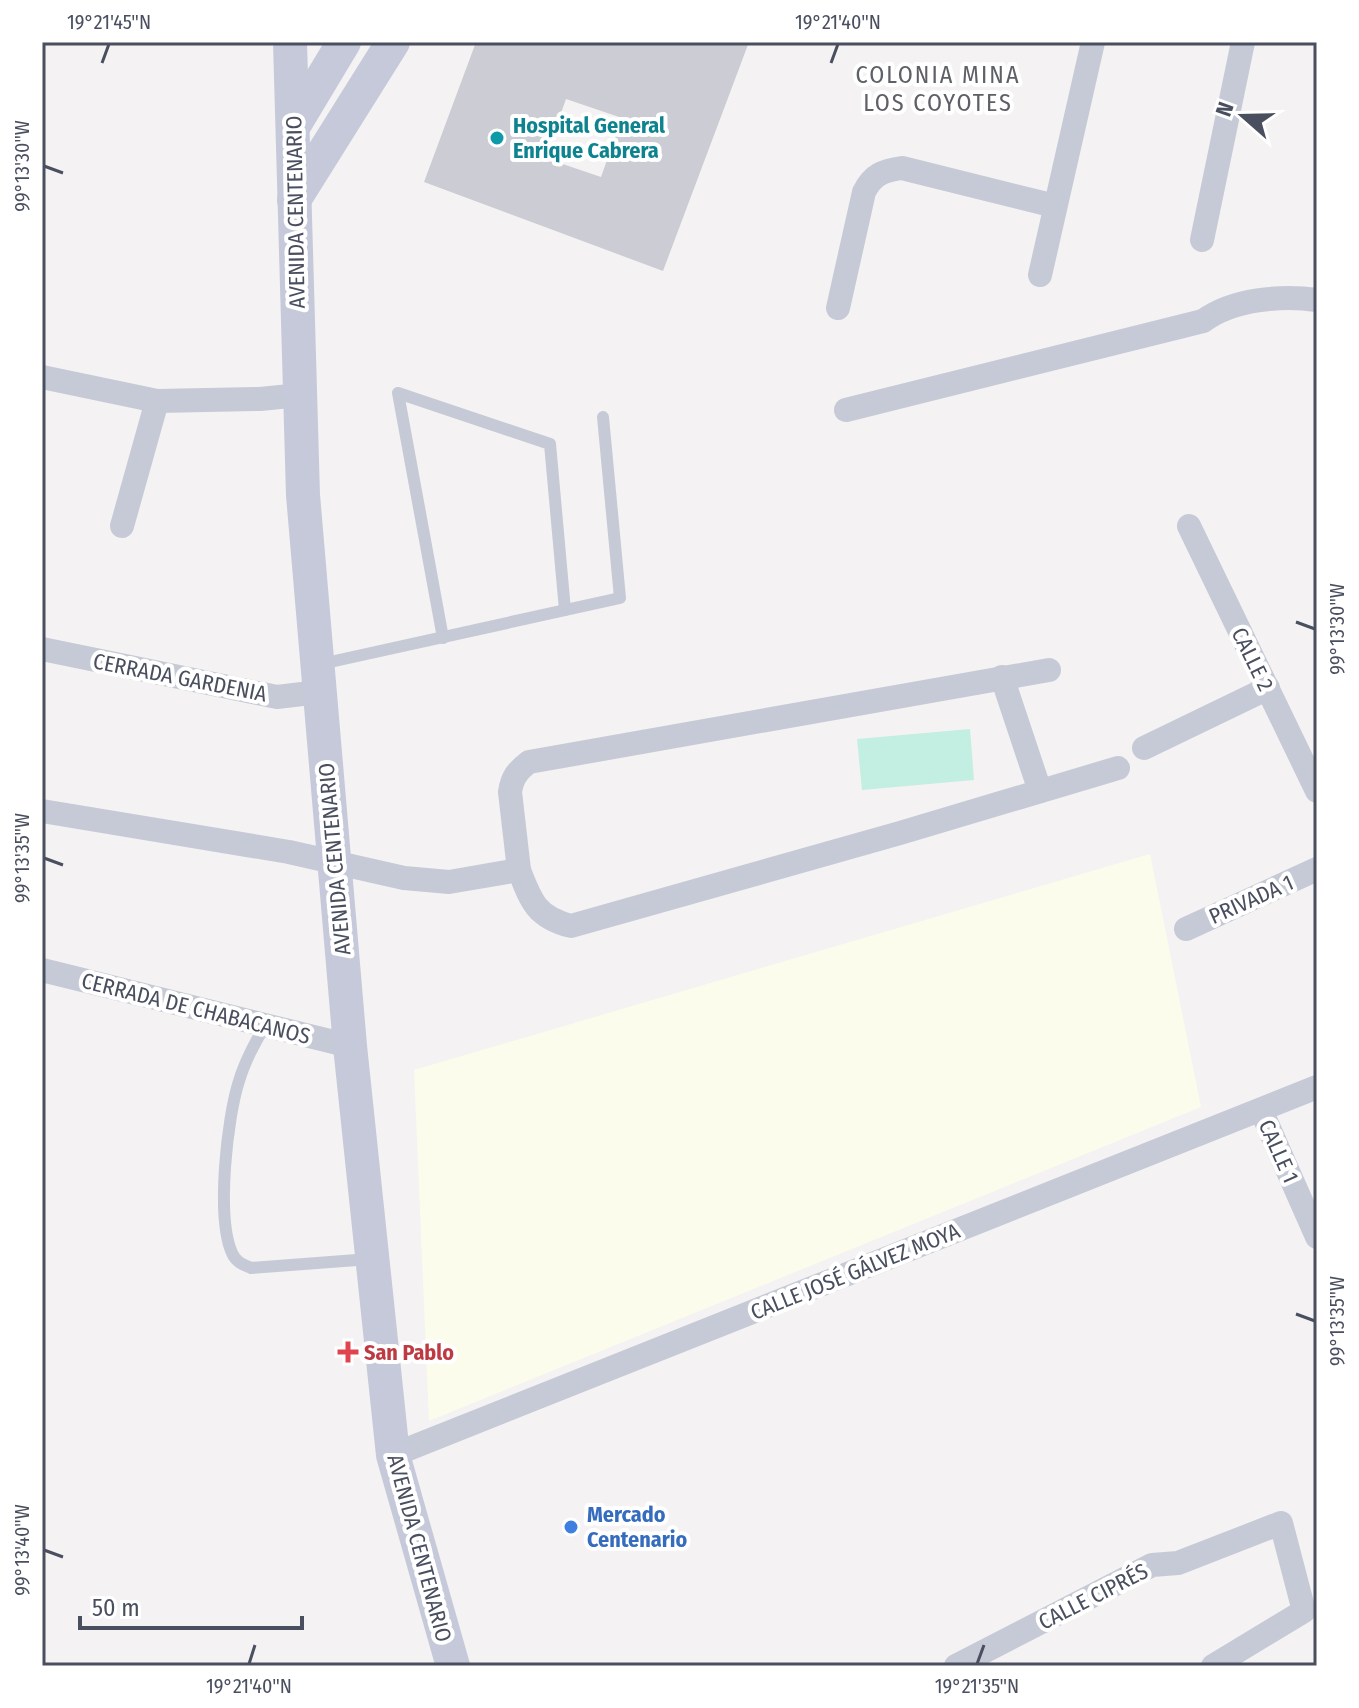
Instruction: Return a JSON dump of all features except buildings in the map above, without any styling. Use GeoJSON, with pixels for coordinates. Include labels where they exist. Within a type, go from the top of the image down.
{"type":"FeatureCollection","features":[{"type":"Feature","properties":{"kind":"main road","name":"AVENIDA CENTENARIO"},"geometry":{"type":"LineString","coordinates":[[290,42],[303,495],[350,1046],[393,1455],[453,1666]]}},
{"type":"Feature","properties":{"kind":"main road"},"geometry":{"type":"LineString","coordinates":[[293,127],[344,42]]}},
{"type":"Feature","properties":{"kind":"main road"},"geometry":{"type":"LineString","coordinates":[[294,200],[393,42]]}},
{"type":"Feature","properties":{"kind":"street"},"geometry":{"type":"LineString","coordinates":[[1040,275],[1093,42]]}},
{"type":"Feature","properties":{"kind":"street"},"geometry":{"type":"LineString","coordinates":[[1202,240],[1243,42]]}},
{"type":"Feature","properties":{"kind":"street"},"geometry":{"type":"LineString","coordinates":[[838,308],[864,192],[871,177],[886,170],[902,168],[1055,206]]}},
{"type":"Feature","properties":{"kind":"street"},"geometry":{"type":"LineString","coordinates":[[846,410],[1203,321],[1233,306],[1295,297],[1317,300]]}},
{"type":"Feature","properties":{"kind":"street"},"geometry":{"type":"LineString","coordinates":[[42,377],[157,401],[300,395]]}},
{"type":"Feature","properties":{"kind":"street"},"geometry":{"type":"LineString","coordinates":[[122,526],[157,401]]}},
{"type":"Feature","properties":{"kind":"street","name":"CALLE 2"},"geometry":{"type":"LineString","coordinates":[[1189,526],[1317,791]]}},
{"type":"Feature","properties":{"kind":"street","name":"CERRADA GARDENIA"},"geometry":{"type":"LineString","coordinates":[[42,649],[277,697],[318,678]]}},
{"type":"Feature","properties":{"kind":"street"},"geometry":{"type":"LineString","coordinates":[[1049,670],[529,762],[519,769],[512,780],[510,792],[519,870],[530,899],[540,912],[554,922],[571,926],[1118,768]]}},
{"type":"Feature","properties":{"kind":"street"},"geometry":{"type":"LineString","coordinates":[[1002,677],[1040,791]]}},
{"type":"Feature","properties":{"kind":"street"},"geometry":{"type":"LineString","coordinates":[[1144,748],[1268,688]]}},
{"type":"Feature","properties":{"kind":"street"},"geometry":{"type":"LineString","coordinates":[[42,811],[334,861],[404,878],[449,882],[519,870]]}},
{"type":"Feature","properties":{"kind":"street","name":"PRIVADA 1"},"geometry":{"type":"LineString","coordinates":[[1186,929],[1317,869]]}},
{"type":"Feature","properties":{"kind":"street","name":"CERRADA DE CHABACANOS"},"geometry":{"type":"LineString","coordinates":[[42,970],[350,1046]]}},
{"type":"Feature","properties":{"kind":"street","name":"CALLE JOSÉ GÁLVEZ MOYA"},"geometry":{"type":"LineString","coordinates":[[393,1455],[1317,1087]]}},
{"type":"Feature","properties":{"kind":"street","name":"CALLE 1"},"geometry":{"type":"LineString","coordinates":[[1261,1110],[1317,1237]]}},
{"type":"Feature","properties":{"kind":"street","name":"CALLE CIPRÉS"},"geometry":{"type":"LineString","coordinates":[[956,1666],[1152,1565],[1178,1563],[1281,1523],[1304,1611],[1213,1666]]}},
{"type":"Feature","properties":{"kind":"lane"},"geometry":{"type":"LineString","coordinates":[[443,638],[398,393],[550,444],[565,610]]}},
{"type":"Feature","properties":{"kind":"lane"},"geometry":{"type":"LineString","coordinates":[[318,678],[443,638],[620,598],[603,417]]}},
{"type":"Feature","properties":{"kind":"lane"},"geometry":{"type":"LineString","coordinates":[[265,1025],[238,1083],[231,1125],[224,1187],[225,1220],[232,1252],[239,1263],[251,1268],[373,1259]]}},
{"type":"Feature","properties":{"kind":"shaded area"},"geometry":{"type":"Polygon","coordinates":[[[1150,854],[1201,1107],[429,1421],[414,1070],[1150,854]]]}},
{"type":"Feature","properties":{"kind":"green space"},"geometry":{"type":"Polygon","coordinates":[[[970,729],[974,780],[862,790],[857,739],[970,729]]]}},
{"type":"Feature","properties":{"kind":"place","name":"Hospital General Enrique Cabrera"},"geometry":{"type":"Point","coordinates":[497,138]}},
{"type":"Feature","properties":{"kind":"place","name":"San Pablo"},"geometry":{"type":"Point","coordinates":[348,1352]}},
{"type":"Feature","properties":{"kind":"place","name":"Mercado Centenario"},"geometry":{"type":"Point","coordinates":[571,1527]}},
{"type":"Feature","properties":{"kind":"district","name":"COLONIA MINA LOS COYOTES"},"geometry":{"type":"Point","coordinates":[938,89]}}]}
